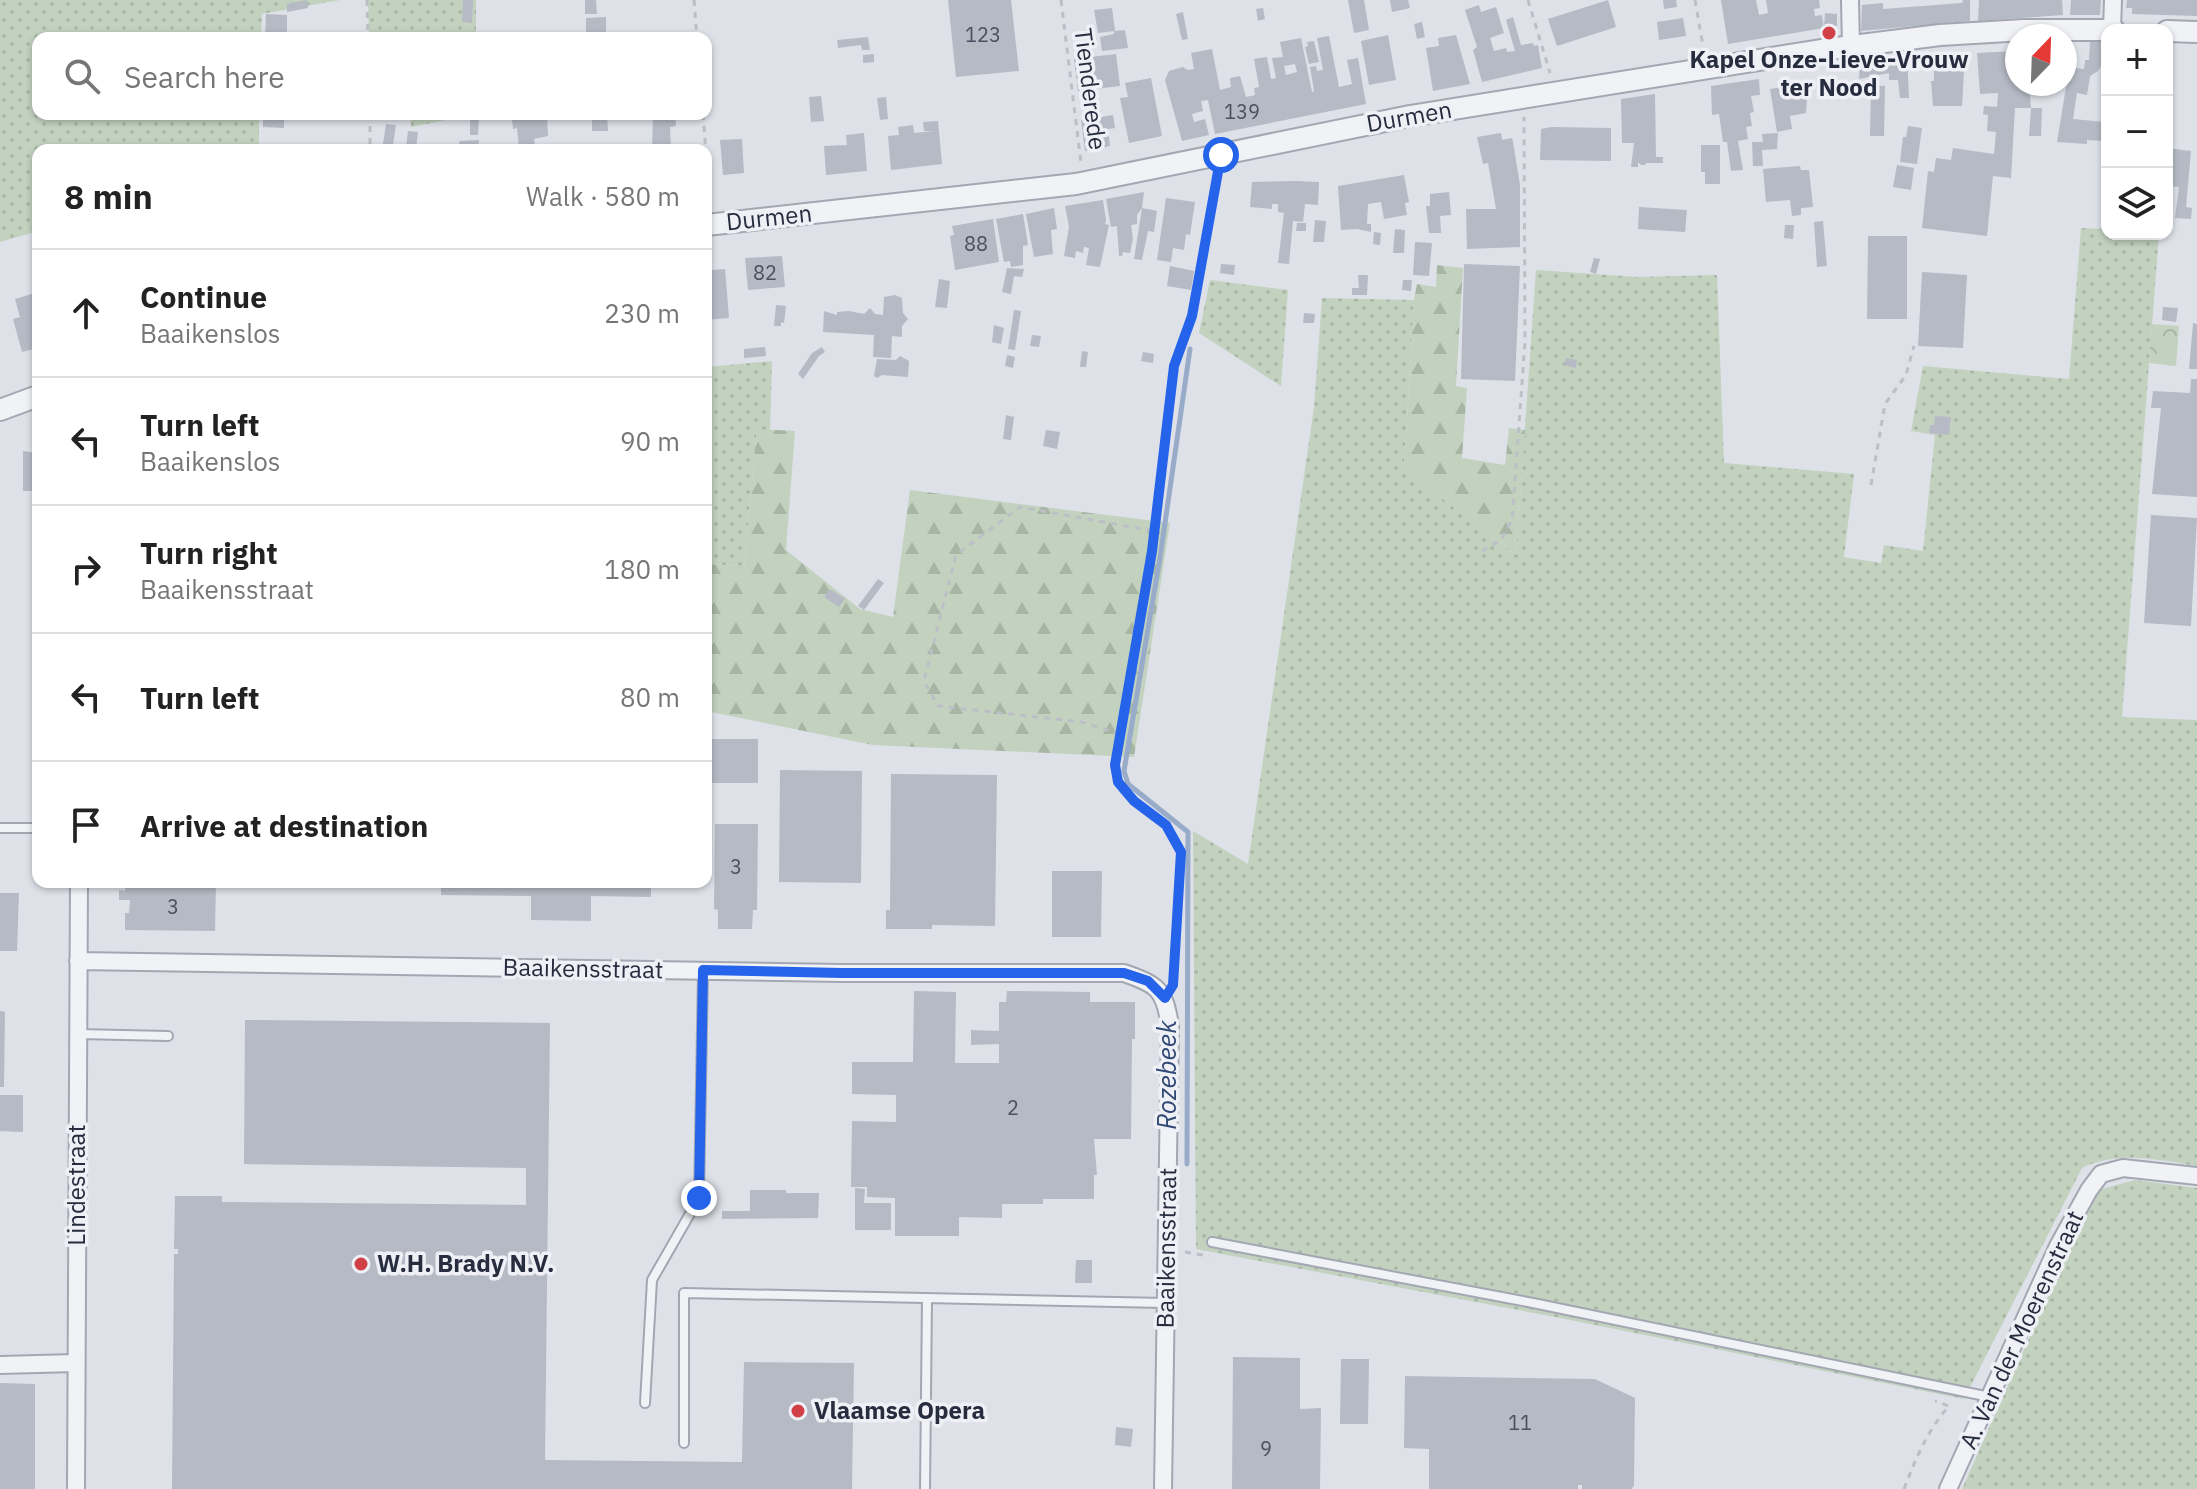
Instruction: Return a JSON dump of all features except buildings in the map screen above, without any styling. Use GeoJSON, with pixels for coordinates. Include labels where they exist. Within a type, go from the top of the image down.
{"type":"FeatureCollection","features":[{"type":"Feature","properties":{"kind":"street"},"geometry":{"type":"LineString","coordinates":[[1850,0],[1851,48]]}},
{"type":"Feature","properties":{"kind":"street"},"geometry":{"type":"LineString","coordinates":[[2113,0],[2113,24]]}},
{"type":"Feature","properties":{"kind":"street","name":"Durmen"},"geometry":{"type":"LineString","coordinates":[[712,225],[994,195],[1084,182],[1410,116],[1821,50],[1940,35],[2101,30]]}},
{"type":"Feature","properties":{"kind":"street"},"geometry":{"type":"LineString","coordinates":[[2173,31],[2197,32]]}},
{"type":"Feature","properties":{"kind":"street"},"geometry":{"type":"LineString","coordinates":[[0,410],[32,398]]}},
{"type":"Feature","properties":{"kind":"street","name":"Lindestraat"},"geometry":{"type":"LineString","coordinates":[[76,1489],[79,888]]}},
{"type":"Feature","properties":{"kind":"street","name":"Baaikensstraat"},"geometry":{"type":"LineString","coordinates":[[78,961],[842,973],[1124,973],[1148,981],[1165,998],[1170,1025],[1163,1489]]}},
{"type":"Feature","properties":{"kind":"street","name":"A. Van der Moerenstraat"},"geometry":{"type":"LineString","coordinates":[[1948,1489],[2058,1246],[2101,1174],[2123,1168],[2197,1176]]}},
{"type":"Feature","properties":{"kind":"street"},"geometry":{"type":"LineString","coordinates":[[0,1365],[75,1363]]}},
{"type":"Feature","properties":{"kind":"lane"},"geometry":{"type":"LineString","coordinates":[[0,828],[32,828]]}},
{"type":"Feature","properties":{"kind":"lane"},"geometry":{"type":"LineString","coordinates":[[645,1403],[652,1280],[699,1198],[703,970]]}},
{"type":"Feature","properties":{"kind":"lane"},"geometry":{"type":"LineString","coordinates":[[77,1034],[168,1036]]}},
{"type":"Feature","properties":{"kind":"lane"},"geometry":{"type":"LineString","coordinates":[[1212,1242],[1533,1303],[1990,1397]]}},
{"type":"Feature","properties":{"kind":"lane"},"geometry":{"type":"LineString","coordinates":[[684,1443],[684,1293],[1167,1303]]}},
{"type":"Feature","properties":{"kind":"lane"},"geometry":{"type":"LineString","coordinates":[[925,1489],[927,1299]]}},
{"type":"Feature","properties":{"kind":"path"},"geometry":{"type":"LineString","coordinates":[[367,0],[368,32]]}},
{"type":"Feature","properties":{"kind":"path"},"geometry":{"type":"LineString","coordinates":[[694,0],[697,32]]}},
{"type":"Feature","properties":{"kind":"path","name":"Tienderede"},"geometry":{"type":"LineString","coordinates":[[1061,0],[1084,182]]}},
{"type":"Feature","properties":{"kind":"path"},"geometry":{"type":"LineString","coordinates":[[1528,0],[1555,92]]}},
{"type":"Feature","properties":{"kind":"path"},"geometry":{"type":"LineString","coordinates":[[1695,0],[1707,67]]}},
{"type":"Feature","properties":{"kind":"path"},"geometry":{"type":"LineString","coordinates":[[1482,551],[1501,540],[1512,520],[1525,342],[1524,98]]}},
{"type":"Feature","properties":{"kind":"path"},"geometry":{"type":"LineString","coordinates":[[370,120],[370,144]]}},
{"type":"Feature","properties":{"kind":"path"},"geometry":{"type":"LineString","coordinates":[[703,120],[705,144]]}},
{"type":"Feature","properties":{"kind":"path"},"geometry":{"type":"LineString","coordinates":[[1165,998],[1173,985],[1181,852],[1166,825],[1134,801],[1118,782],[1115,765],[1154,531],[1174,366],[1192,316],[1221,155]]}},
{"type":"Feature","properties":{"kind":"path"},"geometry":{"type":"LineString","coordinates":[[1871,485],[1885,404],[1906,375],[1914,346]]}},
{"type":"Feature","properties":{"kind":"path"},"geometry":{"type":"LineString","coordinates":[[1120,734],[1082,722],[938,706],[924,681],[956,555],[1020,507],[1154,531]]}},
{"type":"Feature","properties":{"kind":"path"},"geometry":{"type":"LineString","coordinates":[[1904,1489],[1924,1439],[1949,1406],[1935,1401]]}},
{"type":"Feature","properties":{"kind":"green space"},"geometry":{"type":"Polygon","coordinates":[[[0,0],[340,0],[262,14],[261,32],[32,32],[32,120],[259,120],[259,144],[32,144],[32,233],[0,242],[0,0]]]}},
{"type":"Feature","properties":{"kind":"green space"},"geometry":{"type":"Polygon","coordinates":[[[368,0],[476,0],[476,32],[369,32],[368,0]]]}},
{"type":"Feature","properties":{"kind":"green space"},"geometry":{"type":"Polygon","coordinates":[[[410,120],[445,120],[411,127],[410,120]]]}},
{"type":"Feature","properties":{"kind":"green space"},"geometry":{"type":"Polygon","coordinates":[[[2081,228],[2101,229],[2101,240],[2159,240],[2122,717],[2197,720],[2197,1166],[2124,1158],[2096,1162],[2082,1168],[1964,1399],[1196,1249],[1193,831],[1248,864],[1314,407],[1322,298],[1414,300],[1404,469],[1516,555],[1536,270],[1637,277],[1717,275],[1724,463],[1854,474],[1844,557],[1881,563],[1884,545],[1923,551],[1935,435],[1911,431],[1923,366],[2069,379],[2081,228]]]}},
{"type":"Feature","properties":{"kind":"green space"},"geometry":{"type":"Polygon","coordinates":[[[1437,265],[1463,268],[1456,386],[1467,388],[1462,458],[1505,465],[1509,428],[1525,430],[1516,555],[1404,469],[1414,300],[1417,284],[1436,287],[1437,265]]]}},
{"type":"Feature","properties":{"kind":"green space"},"geometry":{"type":"Polygon","coordinates":[[[1210,280],[1288,290],[1281,386],[1199,333],[1210,280]]]}},
{"type":"Feature","properties":{"kind":"green space"},"geometry":{"type":"Polygon","coordinates":[[[2152,324],[2179,326],[2176,366],[2149,363],[2152,324]]]}},
{"type":"Feature","properties":{"kind":"green space"},"geometry":{"type":"Polygon","coordinates":[[[772,361],[770,430],[757,430],[744,566],[712,564],[712,366],[772,361]]]}},
{"type":"Feature","properties":{"kind":"green space"},"geometry":{"type":"Polygon","coordinates":[[[757,429],[795,431],[786,550],[860,609],[893,617],[910,490],[1170,523],[1134,757],[873,745],[712,712],[712,564],[744,566],[757,429]]]}},
{"type":"Feature","properties":{"kind":"green space"},"geometry":{"type":"Polygon","coordinates":[[[2135,1180],[2197,1188],[2197,1489],[1962,1489],[2090,1201],[2102,1189],[2135,1180]]]}},
{"type":"Feature","properties":{"kind":"waterway","name":"Rozebeek"},"geometry":{"type":"LineString","coordinates":[[1187,1164],[1188,832],[1128,784],[1124,771],[1160,558],[1190,349]]}},
{"type":"Feature","properties":{"kind":"place","name":"Kapel Onze-Lieve-Vrouw ter Nood"},"geometry":{"type":"Point","coordinates":[1829,33]}},
{"type":"Feature","properties":{"kind":"place","name":"W.H. Brady N.V."},"geometry":{"type":"Point","coordinates":[361,1264]}},
{"type":"Feature","properties":{"kind":"place","name":"Vlaamse Opera"},"geometry":{"type":"Point","coordinates":[798,1411]}},
{"type":"Feature","properties":{"kind":"route"},"geometry":{"type":"LineString","coordinates":[[699,1198],[703,970],[1124,973],[1148,981],[1165,998],[1173,985],[1181,852],[1166,825],[1134,801],[1118,782],[1115,765],[1152,551],[1174,366],[1192,316],[1221,155]]}}]}
